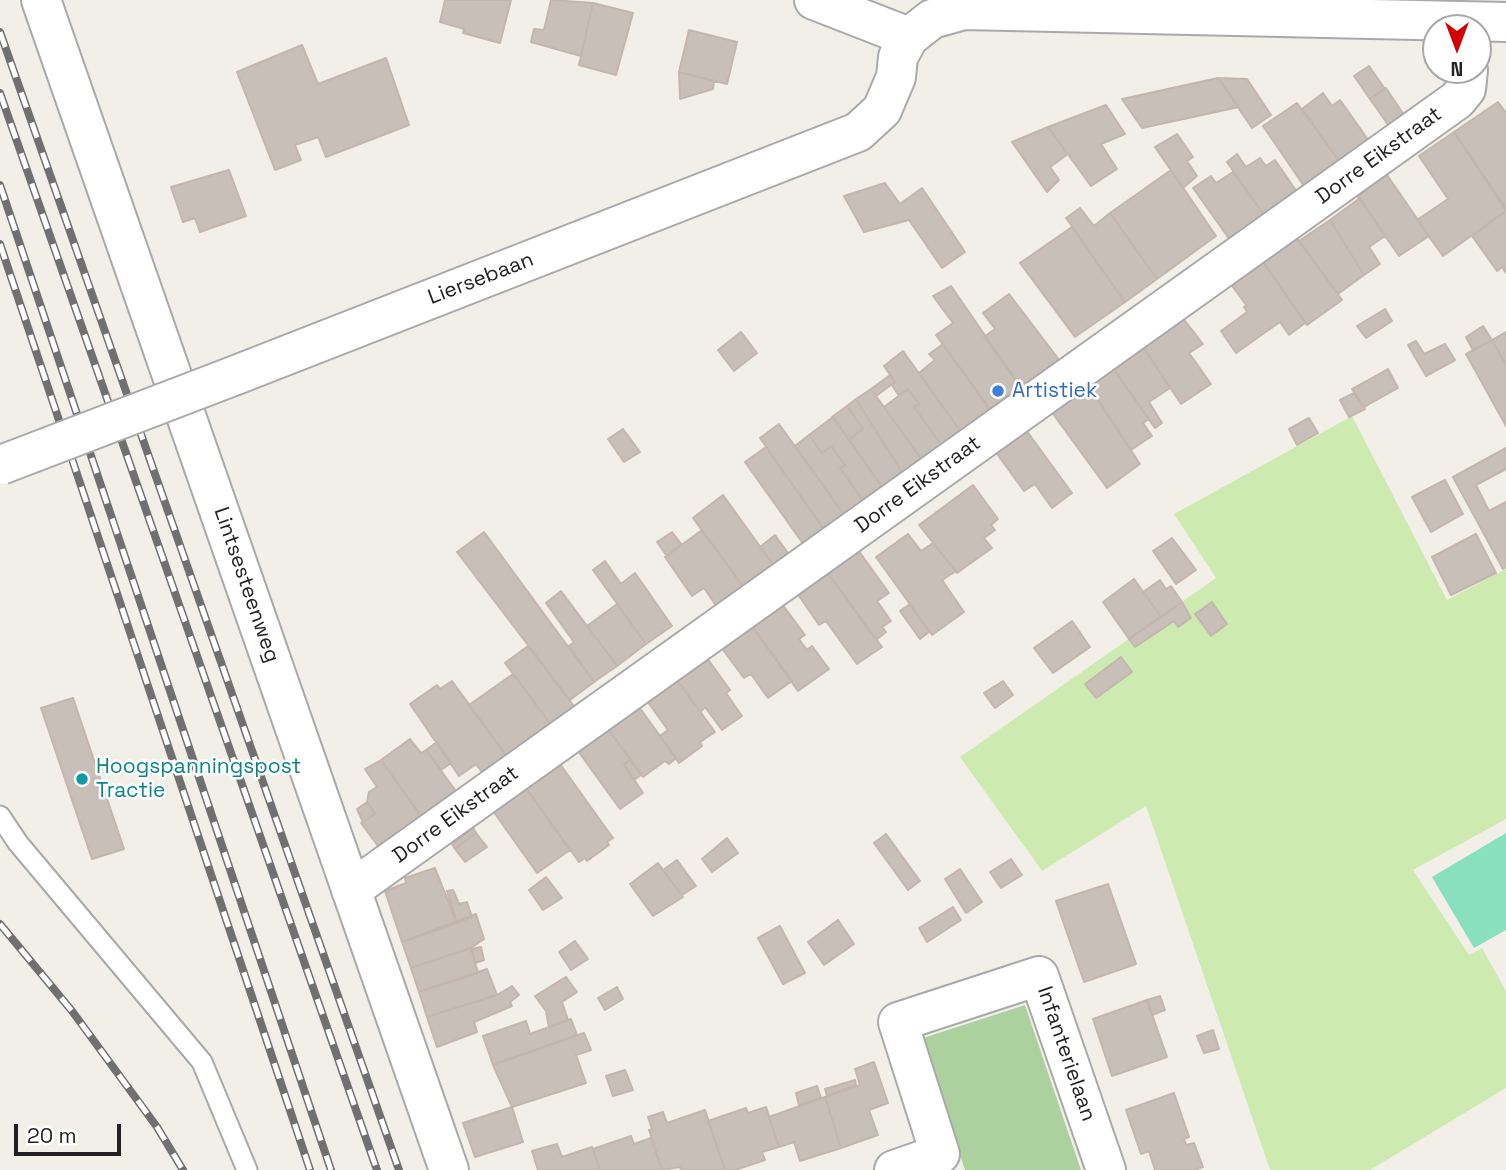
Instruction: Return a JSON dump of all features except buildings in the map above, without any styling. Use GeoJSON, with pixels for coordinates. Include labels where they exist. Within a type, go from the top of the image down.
{"type":"FeatureCollection","features":[{"type":"Feature","properties":{"kind":"street","name":"Lintsesteenweg"},"geometry":{"type":"LineString","coordinates":[[41,0],[449,1170]]}},
{"type":"Feature","properties":{"kind":"street"},"geometry":{"type":"LineString","coordinates":[[814,0],[909,37],[932,19],[964,10],[1422,22]]}},
{"type":"Feature","properties":{"kind":"street","name":"Liersebaan"},"geometry":{"type":"LineString","coordinates":[[0,465],[858,132],[882,110],[896,77],[898,57],[909,37]]}},
{"type":"Feature","properties":{"kind":"street","name":"Dorre Eikstraat"},"geometry":{"type":"LineString","coordinates":[[351,890],[1463,85]]}},
{"type":"Feature","properties":{"kind":"street","name":"Infanterielaan"},"geometry":{"type":"LineString","coordinates":[[894,1170],[940,1154],[898,1023],[1039,976],[1106,1170]]}},
{"type":"Feature","properties":{"kind":"lane"},"geometry":{"type":"LineString","coordinates":[[0,816],[18,843],[202,1062],[247,1170]]}},
{"type":"Feature","properties":{"kind":"green space"},"geometry":{"type":"Polygon","coordinates":[[[1352,416],[1447,600],[1506,569],[1506,819],[1413,870],[1469,955],[1482,948],[1506,991],[1506,1088],[1370,1170],[1270,1170],[1146,806],[1042,871],[960,757],[1216,578],[1174,514],[1352,416]]]}},
{"type":"Feature","properties":{"kind":"green space"},"geometry":{"type":"Polygon","coordinates":[[[1506,833],[1506,930],[1474,948],[1432,877],[1506,833]]]}},
{"type":"Feature","properties":{"kind":"green space"},"geometry":{"type":"Polygon","coordinates":[[[1025,1005],[1081,1170],[965,1170],[920,1039],[1025,1005]]]}},
{"type":"Feature","properties":{"kind":"railway"},"geometry":{"type":"LineString","coordinates":[[0,32],[399,1170]]}},
{"type":"Feature","properties":{"kind":"railway"},"geometry":{"type":"LineString","coordinates":[[0,93],[377,1170]]}},
{"type":"Feature","properties":{"kind":"railway"},"geometry":{"type":"LineString","coordinates":[[0,185],[331,1170]]}},
{"type":"Feature","properties":{"kind":"railway"},"geometry":{"type":"LineString","coordinates":[[0,244],[310,1170]]}},
{"type":"Feature","properties":{"kind":"railway"},"geometry":{"type":"LineString","coordinates":[[0,924],[72,1011],[157,1127],[183,1170]]}},
{"type":"Feature","properties":{"kind":"place","name":"Artistiek"},"geometry":{"type":"Point","coordinates":[998,391]}},
{"type":"Feature","properties":{"kind":"place","name":"Hoogspanningspost Tractie"},"geometry":{"type":"Point","coordinates":[82,779]}}]}
